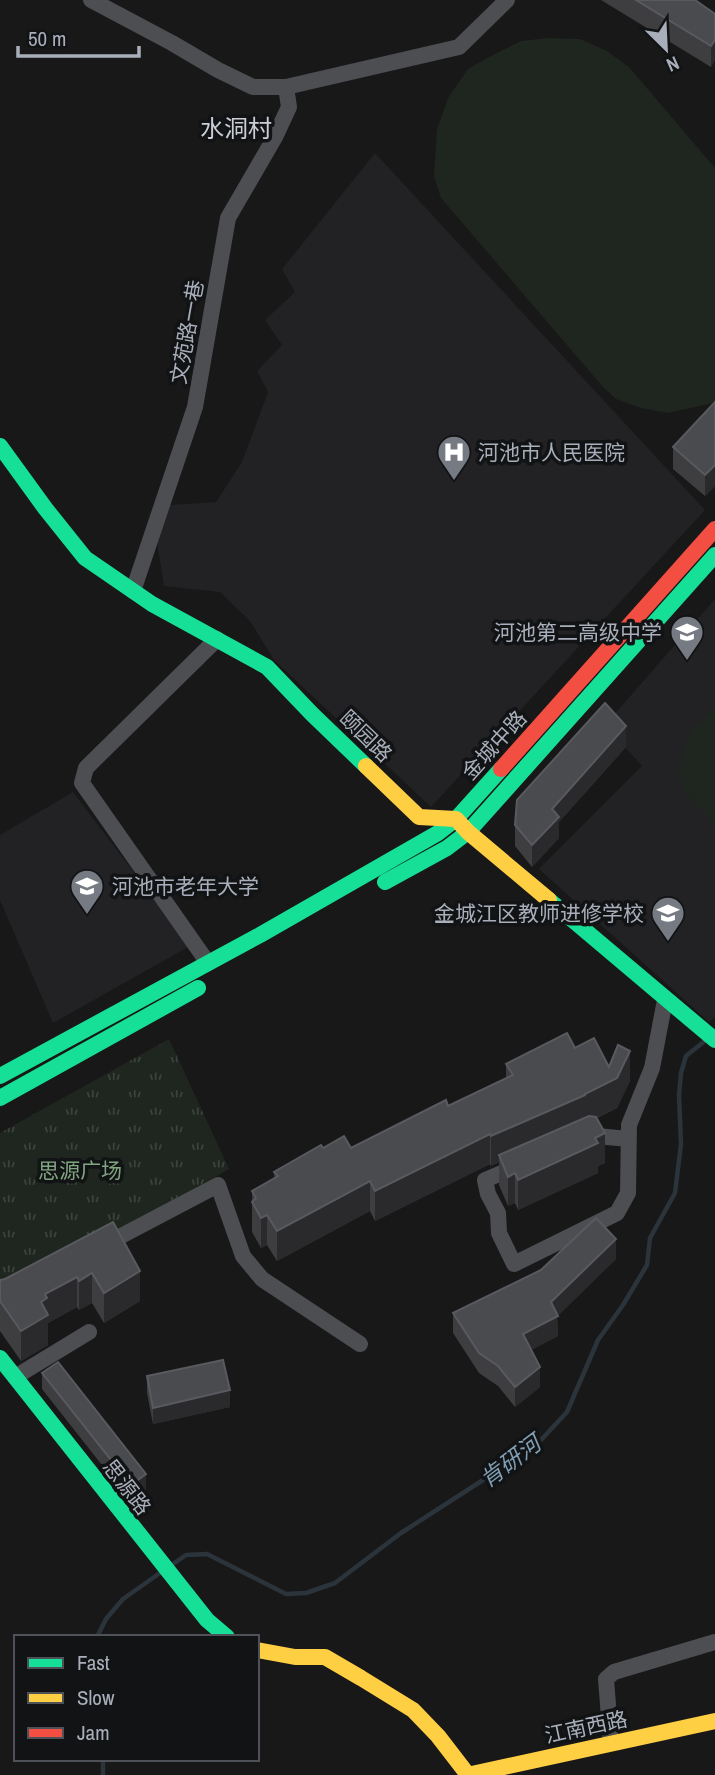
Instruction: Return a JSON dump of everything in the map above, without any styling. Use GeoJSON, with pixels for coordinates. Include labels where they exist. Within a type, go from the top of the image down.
{"type":"FeatureCollection","features":[{"type":"Feature","properties":{"kind":"street"},"geometry":{"type":"LineString","coordinates":[[91,0],[253,87],[286,87],[459,47],[507,0]]}},
{"type":"Feature","properties":{"kind":"street","name":"文苑路一巷"},"geometry":{"type":"LineString","coordinates":[[133,591],[195,407],[228,218],[275,137],[289,107],[286,87]]}},
{"type":"Feature","properties":{"kind":"street","name":"颐园路"},"geometry":{"type":"LineString","coordinates":[[0,446],[85,558],[152,604],[267,667],[419,817],[456,819]]}},
{"type":"Feature","properties":{"kind":"street","name":"金城中路"},"geometry":{"type":"LineString","coordinates":[[213,970],[260,936],[438,833],[456,819],[715,529]]}},
{"type":"Feature","properties":{"kind":"street","name":"金城中路"},"geometry":{"type":"LineString","coordinates":[[374,889],[447,848],[468,832],[715,555]]}},
{"type":"Feature","properties":{"kind":"street"},"geometry":{"type":"LineString","coordinates":[[213,970],[82,783],[86,768],[218,639]]}},
{"type":"Feature","properties":{"kind":"street"},"geometry":{"type":"LineString","coordinates":[[456,819],[468,832],[715,1040]]}},
{"type":"Feature","properties":{"kind":"street"},"geometry":{"type":"LineString","coordinates":[[0,1076],[213,970]]}},
{"type":"Feature","properties":{"kind":"street"},"geometry":{"type":"LineString","coordinates":[[0,1098],[213,970]]}},
{"type":"Feature","properties":{"kind":"street"},"geometry":{"type":"LineString","coordinates":[[536,1158],[485,1180],[488,1194],[498,1213],[499,1233],[514,1264],[617,1213],[628,1194],[629,1125],[652,1068],[665,1000]]}},
{"type":"Feature","properties":{"kind":"street"},"geometry":{"type":"LineString","coordinates":[[574,1141],[587,1135],[628,1139]]}},
{"type":"Feature","properties":{"kind":"street"},"geometry":{"type":"LineString","coordinates":[[85,1255],[218,1185],[243,1256],[262,1279],[360,1344]]}},
{"type":"Feature","properties":{"kind":"street"},"geometry":{"type":"LineString","coordinates":[[15,1377],[89,1332]]}},
{"type":"Feature","properties":{"kind":"street","name":"思源路"},"geometry":{"type":"LineString","coordinates":[[0,1358],[207,1620],[225,1635]]}},
{"type":"Feature","properties":{"kind":"street"},"geometry":{"type":"LineString","coordinates":[[611,1743],[606,1679],[614,1672],[715,1642]]}},
{"type":"Feature","properties":{"kind":"street"},"geometry":{"type":"LineString","coordinates":[[259,1650],[295,1657],[325,1657],[361,1678],[413,1710],[438,1736],[467,1775]]}},
{"type":"Feature","properties":{"kind":"street","name":"江南西路"},"geometry":{"type":"LineString","coordinates":[[467,1775],[715,1721]]}},
{"type":"Feature","properties":{"kind":"shaded area","name":"河池市人民医院"},"geometry":{"type":"Polygon","coordinates":[[[375,153],[705,510],[431,807],[274,660],[250,621],[220,592],[164,586],[157,542],[170,505],[216,502],[242,462],[268,392],[257,371],[282,345],[265,320],[295,292],[282,269],[375,153]]]}},
{"type":"Feature","properties":{"kind":"shaded area","name":"金城江区教师进修学校"},"geometry":{"type":"Polygon","coordinates":[[[715,599],[715,1017],[709,1022],[539,869],[642,766],[605,725],[715,599]]]}},
{"type":"Feature","properties":{"kind":"shaded area","name":"河池市老年大学"},"geometry":{"type":"Polygon","coordinates":[[[73,792],[190,946],[53,1023],[0,900],[0,835],[73,792]]]}},
{"type":"Feature","properties":{"kind":"green space"},"geometry":{"type":"Polygon","coordinates":[[[580,39],[607,51],[629,67],[715,168],[713,403],[668,413],[641,408],[616,399],[441,198],[434,176],[437,130],[448,98],[468,69],[521,41],[580,39]]]}},
{"type":"Feature","properties":{"kind":"green space"},"geometry":{"type":"Polygon","coordinates":[[[715,709],[715,825],[686,793],[678,774],[691,730],[715,709]]]}},
{"type":"Feature","properties":{"kind":"green space","name":"思源广场"},"geometry":{"type":"Polygon","coordinates":[[[169,1039],[229,1169],[0,1297],[0,1133],[169,1039]]]}},
{"type":"Feature","properties":{"kind":"building"},"geometry":{"type":"Polygon","coordinates":[[[636,0],[695,0],[715,14],[715,40],[711,46],[636,0]]]}},
{"type":"Feature","properties":{"kind":"building"},"geometry":{"type":"Polygon","coordinates":[[[715,402],[715,465],[705,475],[673,447],[715,402]]]}},
{"type":"Feature","properties":{"kind":"building"},"geometry":{"type":"Polygon","coordinates":[[[605,703],[626,726],[552,809],[559,817],[532,845],[515,825],[517,800],[605,703]]]}},
{"type":"Feature","properties":{"kind":"building"},"geometry":{"type":"Polygon","coordinates":[[[567,1033],[575,1048],[594,1038],[609,1067],[618,1045],[630,1051],[617,1078],[585,1095],[491,1136],[490,1134],[375,1191],[370,1181],[277,1231],[267,1215],[261,1218],[252,1202],[256,1198],[252,1191],[278,1176],[274,1172],[321,1145],[323,1148],[344,1136],[351,1148],[446,1100],[448,1106],[513,1075],[506,1064],[567,1033]]]}},
{"type":"Feature","properties":{"kind":"building"},"geometry":{"type":"Polygon","coordinates":[[[589,1116],[596,1117],[605,1133],[595,1138],[598,1143],[518,1180],[515,1173],[508,1177],[499,1155],[589,1116]]]}},
{"type":"Feature","properties":{"kind":"building"},"geometry":{"type":"Polygon","coordinates":[[[596,1218],[616,1239],[551,1302],[558,1316],[523,1334],[540,1367],[515,1387],[498,1366],[479,1353],[453,1313],[541,1270],[596,1218]]]}},
{"type":"Feature","properties":{"kind":"building"},"geometry":{"type":"Polygon","coordinates":[[[113,1222],[140,1271],[104,1293],[92,1273],[79,1281],[77,1277],[45,1294],[47,1298],[41,1302],[48,1315],[21,1331],[0,1301],[0,1280],[113,1222]]]}},
{"type":"Feature","properties":{"kind":"building"},"geometry":{"type":"Polygon","coordinates":[[[223,1360],[230,1390],[153,1408],[147,1376],[223,1360]]]}},
{"type":"Feature","properties":{"kind":"building"},"geometry":{"type":"Polygon","coordinates":[[[58,1362],[146,1474],[131,1485],[42,1373],[58,1362]]]}},
{"type":"Feature","properties":{"kind":"waterway","name":"肯研河"},"geometry":{"type":"LineString","coordinates":[[173,1564],[186,1555],[207,1554],[286,1594],[306,1593],[335,1583],[401,1533],[527,1455],[567,1412],[598,1340],[647,1265],[650,1238],[675,1193],[681,1144],[681,1073],[686,1056],[706,1040]]}},
{"type":"Feature","properties":{"kind":"waterway","name":"肯研河"},"geometry":{"type":"LineString","coordinates":[[98,1635],[106,1619],[123,1599],[160,1573]]}},
{"type":"Feature","properties":{"kind":"waterway","name":"肯研河"},"geometry":{"type":"LineString","coordinates":[[103,1761],[103,1775]]}},
{"type":"Feature","properties":{"kind":"traffic: fast"},"geometry":{"type":"LineString","coordinates":[[0,446],[85,558],[152,604],[267,667],[366,766]]}},
{"type":"Feature","properties":{"kind":"traffic: fast"},"geometry":{"type":"LineString","coordinates":[[385,882],[447,848],[468,832],[715,555]]}},
{"type":"Feature","properties":{"kind":"traffic: fast"},"geometry":{"type":"LineString","coordinates":[[0,1076],[260,935],[438,833],[456,819],[501,769]]}},
{"type":"Feature","properties":{"kind":"traffic: fast"},"geometry":{"type":"LineString","coordinates":[[549,900],[715,1040]]}},
{"type":"Feature","properties":{"kind":"traffic: fast"},"geometry":{"type":"LineString","coordinates":[[0,1098],[198,988]]}},
{"type":"Feature","properties":{"kind":"traffic: fast"},"geometry":{"type":"LineString","coordinates":[[0,1358],[207,1620],[225,1635]]}},
{"type":"Feature","properties":{"kind":"traffic: slow"},"geometry":{"type":"LineString","coordinates":[[366,766],[419,817],[456,819],[549,900]]}},
{"type":"Feature","properties":{"kind":"traffic: slow"},"geometry":{"type":"LineString","coordinates":[[259,1650],[295,1657],[325,1657],[361,1678],[413,1710],[438,1736],[468,1775]]}},
{"type":"Feature","properties":{"kind":"traffic: slow"},"geometry":{"type":"LineString","coordinates":[[467,1775],[715,1721]]}},
{"type":"Feature","properties":{"kind":"traffic: jam"},"geometry":{"type":"LineString","coordinates":[[501,769],[715,529]]}},
{"type":"Feature","properties":{"kind":"place","name":"河池市人民医院"},"geometry":{"type":"Point","coordinates":[454,482]}},
{"type":"Feature","properties":{"kind":"place","name":"河池第二高级中学"},"geometry":{"type":"Point","coordinates":[687,662]}},
{"type":"Feature","properties":{"kind":"place","name":"河池市老年大学"},"geometry":{"type":"Point","coordinates":[87,916]}},
{"type":"Feature","properties":{"kind":"place","name":"金城江区教师进修学校"},"geometry":{"type":"Point","coordinates":[668,943]}},
{"type":"Feature","properties":{"kind":"district","name":"水洞村"},"geometry":{"type":"Point","coordinates":[236,128]}}]}
